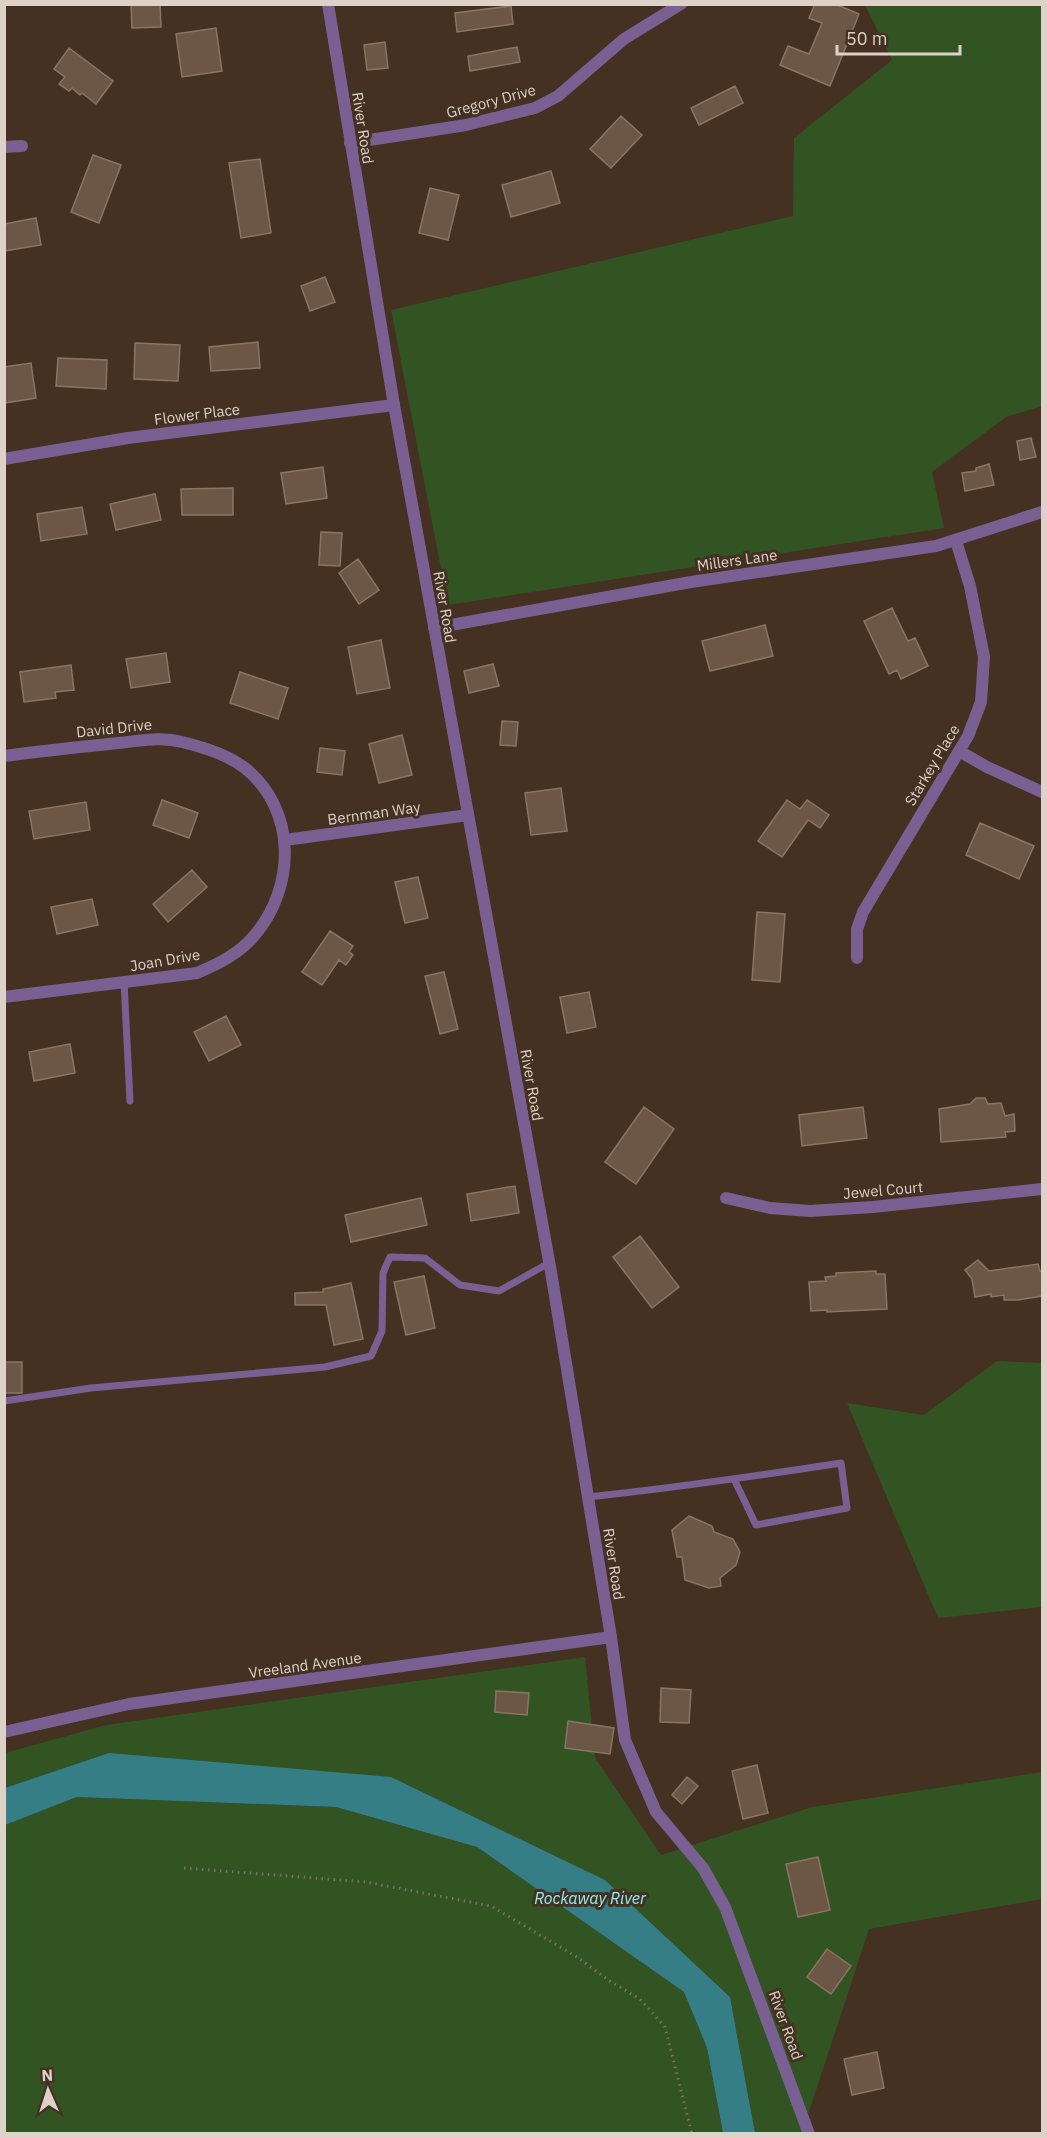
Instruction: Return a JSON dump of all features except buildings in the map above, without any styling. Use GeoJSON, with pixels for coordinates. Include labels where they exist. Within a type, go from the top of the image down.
{"type":"FeatureCollection","features":[{"type":"Feature","properties":{"kind":"street","name":"River Road"},"geometry":{"type":"LineString","coordinates":[[328,4],[394,405],[549,1263],[611,1637],[625,1740],[641,1782],[656,1812],[703,1868],[725,1907],[809,2133]]}},
{"type":"Feature","properties":{"kind":"street","name":"Gregory Drive"},"geometry":{"type":"LineString","coordinates":[[350,143],[456,127],[535,108],[558,96],[624,39],[681,4]]}},
{"type":"Feature","properties":{"kind":"street"},"geometry":{"type":"LineString","coordinates":[[4,147],[22,146]]}},
{"type":"Feature","properties":{"kind":"street","name":"Flower Place"},"geometry":{"type":"LineString","coordinates":[[4,459],[128,438],[394,405]]}},
{"type":"Feature","properties":{"kind":"street","name":"Millers Lane"},"geometry":{"type":"LineString","coordinates":[[434,628],[691,582],[956,541],[1042,512]]}},
{"type":"Feature","properties":{"kind":"street","name":"Starkey Place"},"geometry":{"type":"LineString","coordinates":[[857,958],[857,929],[863,912],[969,736],[981,702],[984,657],[970,585],[956,541]]}},
{"type":"Feature","properties":{"kind":"street","name":"David Drive"},"geometry":{"type":"LineString","coordinates":[[4,756],[148,739],[182,741],[234,761],[252,775],[273,801],[285,840]]}},
{"type":"Feature","properties":{"kind":"street"},"geometry":{"type":"LineString","coordinates":[[959,751],[987,767],[1042,792]]}},
{"type":"Feature","properties":{"kind":"street","name":"Bernman Way"},"geometry":{"type":"LineString","coordinates":[[285,840],[468,815]]}},
{"type":"Feature","properties":{"kind":"street","name":"Joan Drive"},"geometry":{"type":"LineString","coordinates":[[4,997],[197,972],[218,964],[237,952],[253,937],[273,909],[285,867],[285,840]]}},
{"type":"Feature","properties":{"kind":"street","name":"Jewel Court"},"geometry":{"type":"LineString","coordinates":[[726,1198],[770,1208],[810,1211],[1042,1189]]}},
{"type":"Feature","properties":{"kind":"street","name":"Vreeland Avenue"},"geometry":{"type":"LineString","coordinates":[[4,1732],[129,1704],[611,1637]]}},
{"type":"Feature","properties":{"kind":"lane"},"geometry":{"type":"LineString","coordinates":[[124,982],[129,1101]]}},
{"type":"Feature","properties":{"kind":"lane"},"geometry":{"type":"LineString","coordinates":[[4,1401],[91,1388],[325,1367],[370,1356],[382,1331],[383,1273],[390,1257],[425,1258],[460,1285],[499,1291],[549,1263]]}},
{"type":"Feature","properties":{"kind":"lane"},"geometry":{"type":"LineString","coordinates":[[588,1497],[841,1463],[847,1508],[756,1525],[734,1479]]}},
{"type":"Feature","properties":{"kind":"path"},"geometry":{"type":"LineString","coordinates":[[184,1868],[366,1882],[491,1906],[577,1957],[640,2000],[665,2026],[692,2133]]}},
{"type":"Feature","properties":{"kind":"green space"},"geometry":{"type":"Polygon","coordinates":[[[865,5],[1042,5],[1042,406],[1006,417],[932,472],[944,528],[448,605],[391,310],[793,216],[794,138],[892,60],[865,5]]]}},
{"type":"Feature","properties":{"kind":"green space"},"geometry":{"type":"Polygon","coordinates":[[[997,1361],[1042,1363],[1042,1607],[938,1618],[847,1403],[924,1415],[997,1361]]]}},
{"type":"Feature","properties":{"kind":"green space"},"geometry":{"type":"Polygon","coordinates":[[[585,1657],[595,1758],[661,1855],[812,1807],[1042,1772],[1042,1899],[869,1929],[802,2133],[755,2133],[730,1997],[605,1880],[391,1777],[5,1788],[5,1753],[106,1725],[585,1657]]]}},
{"type":"Feature","properties":{"kind":"green space"},"geometry":{"type":"Polygon","coordinates":[[[77,1797],[336,1807],[477,1847],[684,1992],[707,2048],[723,2133],[5,2134],[5,1825],[77,1797]]]}},
{"type":"Feature","properties":{"kind":"water","name":"Rockaway River"},"geometry":{"type":"Polygon","coordinates":[[[109,1753],[391,1777],[605,1880],[730,1997],[755,2133],[723,2133],[707,2048],[684,1992],[477,1847],[336,1807],[77,1797],[5,1825],[5,1788],[109,1753]]]}}]}
